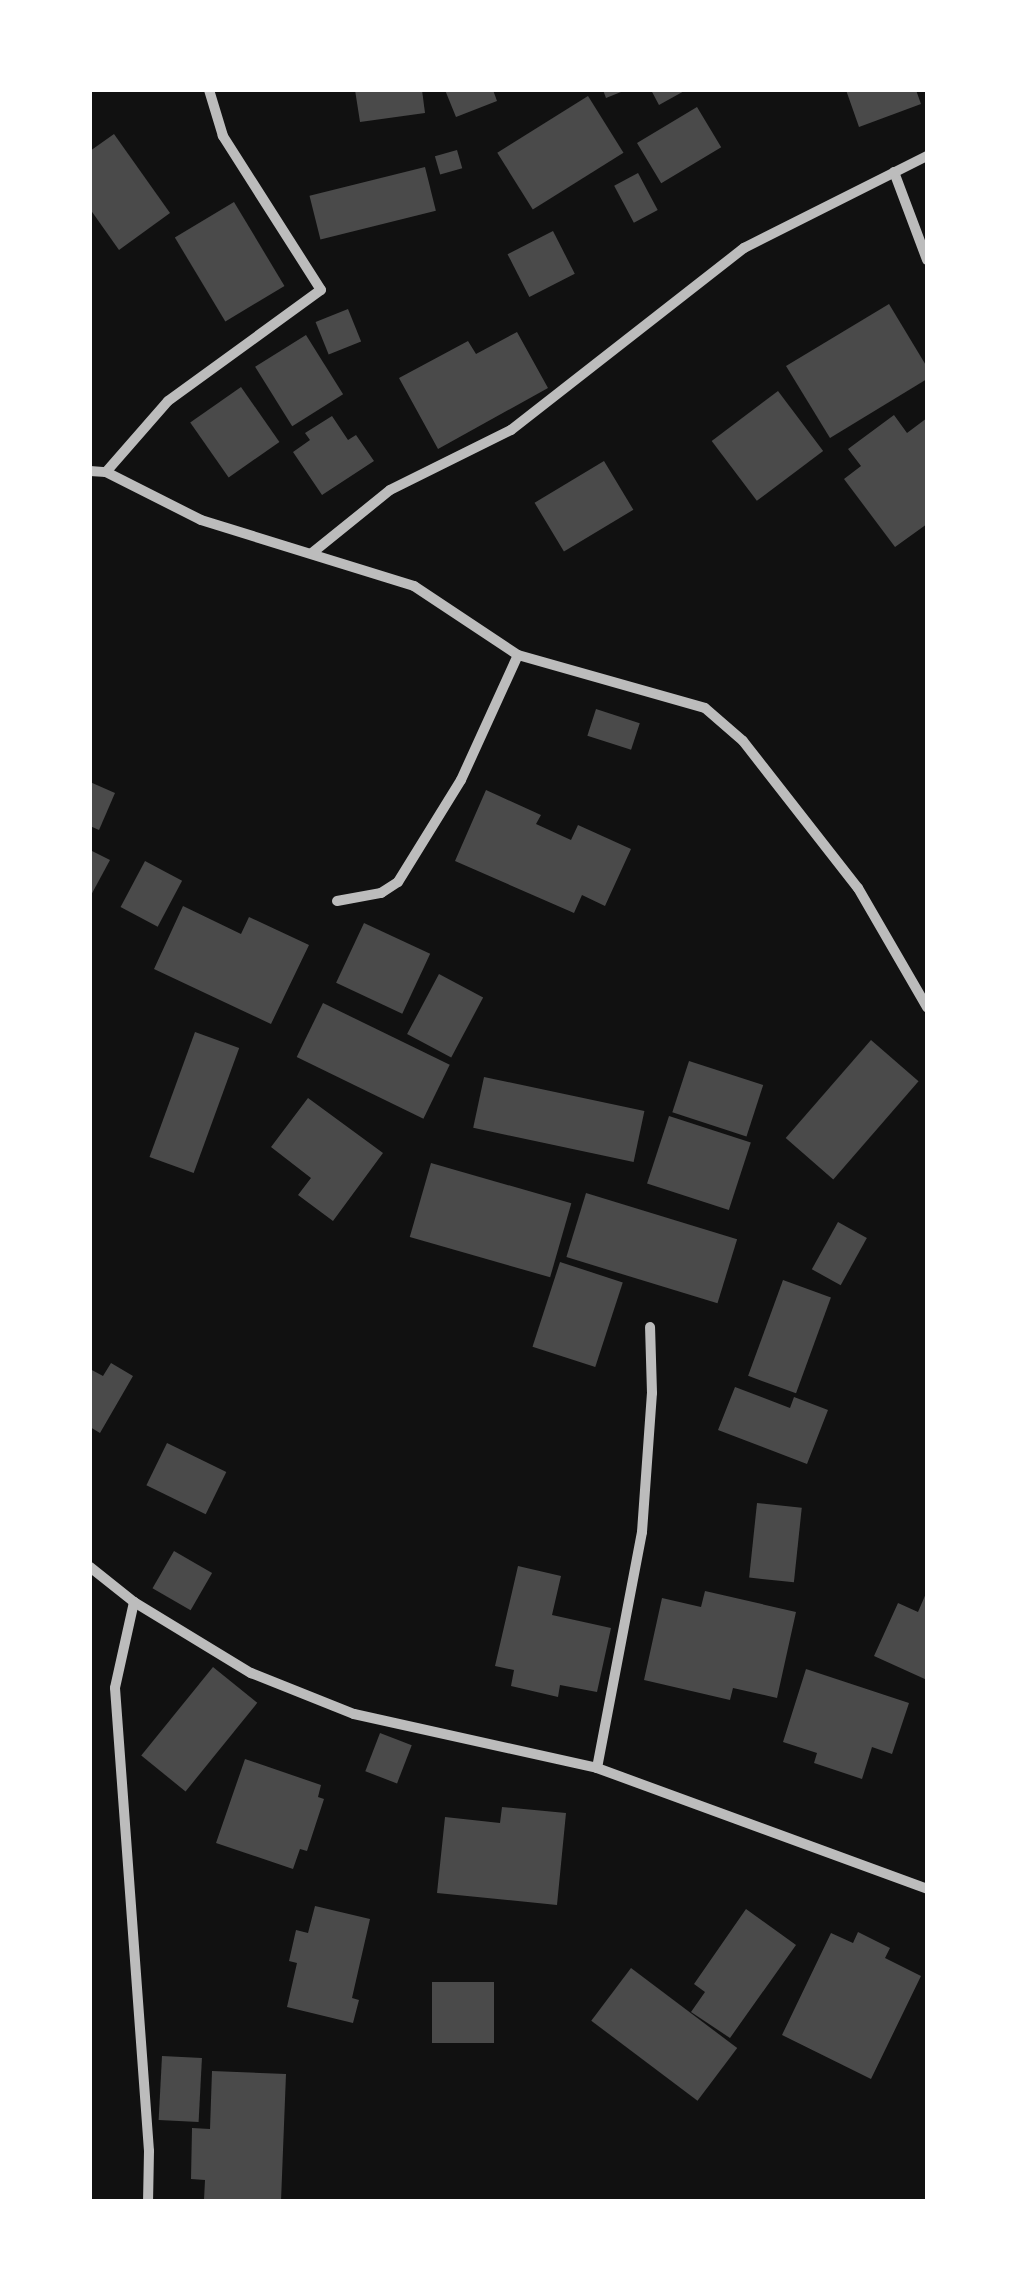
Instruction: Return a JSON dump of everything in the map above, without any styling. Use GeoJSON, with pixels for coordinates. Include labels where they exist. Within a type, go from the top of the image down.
{"type":"FeatureCollection","features":[{"type":"Feature","properties":{"kind":"street"},"geometry":{"type":"LineString","coordinates":[[106,472],[168,401],[321,290],[223,136],[209,90]]}},
{"type":"Feature","properties":{"kind":"street"},"geometry":{"type":"LineString","coordinates":[[312,553],[390,490],[511,430],[744,248],[927,156]]}},
{"type":"Feature","properties":{"kind":"street"},"geometry":{"type":"LineString","coordinates":[[894,172],[927,260]]}},
{"type":"Feature","properties":{"kind":"street"},"geometry":{"type":"LineString","coordinates":[[90,471],[106,472],[202,520],[414,586],[518,655],[705,708],[743,740],[858,888],[927,1007]]}},
{"type":"Feature","properties":{"kind":"street"},"geometry":{"type":"LineString","coordinates":[[338,901],[381,892],[398,882],[461,780],[518,655]]}},
{"type":"Feature","properties":{"kind":"street"},"geometry":{"type":"LineString","coordinates":[[596,1768],[642,1532],[652,1392],[650,1327]]}},
{"type":"Feature","properties":{"kind":"street"},"geometry":{"type":"LineString","coordinates":[[90,1567],[134,1602],[251,1673],[354,1714],[596,1768],[927,1889]]}},
{"type":"Feature","properties":{"kind":"street"},"geometry":{"type":"LineString","coordinates":[[134,1602],[116,1688],[149,2151],[148,2201]]}},
{"type":"Feature","properties":{"kind":"building"},"geometry":{"type":"Polygon","coordinates":[[[355,90],[422,90],[425,113],[360,122],[355,90]]]}},
{"type":"Feature","properties":{"kind":"building"},"geometry":{"type":"Polygon","coordinates":[[[445,90],[493,90],[497,101],[456,117],[445,90]]]}},
{"type":"Feature","properties":{"kind":"building"},"geometry":{"type":"Polygon","coordinates":[[[603,90],[626,90],[606,98],[603,90]]]}},
{"type":"Feature","properties":{"kind":"building"},"geometry":{"type":"Polygon","coordinates":[[[651,90],[686,90],[659,105],[651,90]]]}},
{"type":"Feature","properties":{"kind":"building"},"geometry":{"type":"Polygon","coordinates":[[[846,90],[916,90],[921,104],[859,127],[846,90]]]}},
{"type":"Feature","properties":{"kind":"building"},"geometry":{"type":"Polygon","coordinates":[[[588,96],[624,153],[533,210],[497,153],[588,96]]]}},
{"type":"Feature","properties":{"kind":"building"},"geometry":{"type":"Polygon","coordinates":[[[697,107],[721,147],[661,183],[637,143],[697,107]]]}},
{"type":"Feature","properties":{"kind":"building"},"geometry":{"type":"Polygon","coordinates":[[[114,134],[170,213],[119,250],[90,209],[90,151],[114,134]]]}},
{"type":"Feature","properties":{"kind":"building"},"geometry":{"type":"Polygon","coordinates":[[[457,150],[462,168],[440,175],[435,156],[457,150]]]}},
{"type":"Feature","properties":{"kind":"building"},"geometry":{"type":"Polygon","coordinates":[[[425,167],[436,211],[320,239],[310,196],[425,167]]]}},
{"type":"Feature","properties":{"kind":"building"},"geometry":{"type":"Polygon","coordinates":[[[638,173],[658,210],[634,223],[614,186],[638,173]]]}},
{"type":"Feature","properties":{"kind":"building"},"geometry":{"type":"Polygon","coordinates":[[[234,202],[284,286],[225,322],[175,238],[234,202]]]}},
{"type":"Feature","properties":{"kind":"building"},"geometry":{"type":"Polygon","coordinates":[[[553,231],[575,274],[529,297],[508,254],[553,231]]]}},
{"type":"Feature","properties":{"kind":"building"},"geometry":{"type":"Polygon","coordinates":[[[889,304],[927,367],[927,379],[830,438],[786,366],[889,304]]]}},
{"type":"Feature","properties":{"kind":"building"},"geometry":{"type":"Polygon","coordinates":[[[348,309],[361,341],[329,355],[316,322],[348,309]]]}},
{"type":"Feature","properties":{"kind":"building"},"geometry":{"type":"Polygon","coordinates":[[[517,332],[548,388],[438,449],[399,378],[468,341],[476,354],[517,332]]]}},
{"type":"Feature","properties":{"kind":"building"},"geometry":{"type":"Polygon","coordinates":[[[306,335],[343,394],[292,426],[255,367],[306,335]]]}},
{"type":"Feature","properties":{"kind":"building"},"geometry":{"type":"Polygon","coordinates":[[[241,387],[279,442],[229,477],[190,423],[241,387]]]}},
{"type":"Feature","properties":{"kind":"building"},"geometry":{"type":"Polygon","coordinates":[[[778,391],[823,451],[757,501],[712,441],[778,391]]]}},
{"type":"Feature","properties":{"kind":"building"},"geometry":{"type":"Polygon","coordinates":[[[894,415],[907,433],[927,418],[927,524],[895,547],[844,479],[861,466],[848,449],[894,415]]]}},
{"type":"Feature","properties":{"kind":"building"},"geometry":{"type":"Polygon","coordinates":[[[332,416],[348,440],[356,435],[374,461],[322,495],[293,452],[310,440],[305,433],[332,416]]]}},
{"type":"Feature","properties":{"kind":"building"},"geometry":{"type":"Polygon","coordinates":[[[604,461],[633,510],[564,552],[535,503],[604,461]]]}},
{"type":"Feature","properties":{"kind":"building"},"geometry":{"type":"Polygon","coordinates":[[[596,709],[640,723],[631,750],[587,736],[596,709]]]}},
{"type":"Feature","properties":{"kind":"building"},"geometry":{"type":"Polygon","coordinates":[[[90,782],[115,793],[99,830],[90,826],[90,782]]]}},
{"type":"Feature","properties":{"kind":"building"},"geometry":{"type":"Polygon","coordinates":[[[486,790],[541,815],[536,824],[571,840],[578,825],[631,849],[605,906],[582,895],[574,913],[455,861],[486,790]]]}},
{"type":"Feature","properties":{"kind":"building"},"geometry":{"type":"Polygon","coordinates":[[[90,850],[110,860],[90,897],[90,850]]]}},
{"type":"Feature","properties":{"kind":"building"},"geometry":{"type":"Polygon","coordinates":[[[145,861],[182,881],[158,927],[121,907],[145,861]]]}},
{"type":"Feature","properties":{"kind":"building"},"geometry":{"type":"Polygon","coordinates":[[[183,906],[241,934],[249,917],[309,945],[271,1024],[154,969],[183,906]]]}},
{"type":"Feature","properties":{"kind":"building"},"geometry":{"type":"Polygon","coordinates":[[[364,923],[430,954],[402,1014],[336,983],[364,923]]]}},
{"type":"Feature","properties":{"kind":"building"},"geometry":{"type":"Polygon","coordinates":[[[439,974],[483,997],[451,1058],[407,1034],[439,974]]]}},
{"type":"Feature","properties":{"kind":"building"},"geometry":{"type":"Polygon","coordinates":[[[323,1003],[450,1065],[423,1119],[297,1057],[323,1003]]]}},
{"type":"Feature","properties":{"kind":"building"},"geometry":{"type":"Polygon","coordinates":[[[195,1032],[239,1048],[194,1173],[150,1157],[195,1032]]]}},
{"type":"Feature","properties":{"kind":"building"},"geometry":{"type":"Polygon","coordinates":[[[871,1040],[919,1081],[833,1179],[786,1138],[871,1040]]]}},
{"type":"Feature","properties":{"kind":"building"},"geometry":{"type":"Polygon","coordinates":[[[689,1061],[763,1085],[746,1136],[672,1112],[689,1061]]]}},
{"type":"Feature","properties":{"kind":"building"},"geometry":{"type":"Polygon","coordinates":[[[484,1077],[644,1111],[634,1162],[473,1128],[484,1077]]]}},
{"type":"Feature","properties":{"kind":"building"},"geometry":{"type":"Polygon","coordinates":[[[308,1098],[383,1153],[333,1221],[298,1195],[311,1178],[271,1147],[308,1098]]]}},
{"type":"Feature","properties":{"kind":"building"},"geometry":{"type":"Polygon","coordinates":[[[669,1116],[751,1143],[729,1210],[647,1184],[669,1116]]]}},
{"type":"Feature","properties":{"kind":"building"},"geometry":{"type":"Polygon","coordinates":[[[431,1163],[571,1203],[550,1277],[410,1237],[431,1163]]]}},
{"type":"Feature","properties":{"kind":"building"},"geometry":{"type":"Polygon","coordinates":[[[586,1193],[737,1239],[718,1303],[566,1257],[586,1193]]]}},
{"type":"Feature","properties":{"kind":"building"},"geometry":{"type":"Polygon","coordinates":[[[838,1222],[867,1238],[841,1285],[812,1269],[838,1222]]]}},
{"type":"Feature","properties":{"kind":"building"},"geometry":{"type":"Polygon","coordinates":[[[560,1262],[623,1282],[595,1367],[532,1347],[560,1262]]]}},
{"type":"Feature","properties":{"kind":"building"},"geometry":{"type":"Polygon","coordinates":[[[783,1280],[831,1297],[796,1393],[748,1376],[783,1280]]]}},
{"type":"Feature","properties":{"kind":"building"},"geometry":{"type":"Polygon","coordinates":[[[111,1363],[133,1376],[100,1433],[90,1427],[90,1369],[103,1376],[111,1363]]]}},
{"type":"Feature","properties":{"kind":"building"},"geometry":{"type":"Polygon","coordinates":[[[735,1387],[790,1408],[794,1397],[828,1410],[807,1464],[718,1430],[735,1387]]]}},
{"type":"Feature","properties":{"kind":"building"},"geometry":{"type":"Polygon","coordinates":[[[167,1443],[226,1472],[206,1514],[146,1485],[167,1443]]]}},
{"type":"Feature","properties":{"kind":"building"},"geometry":{"type":"Polygon","coordinates":[[[757,1503],[802,1508],[794,1582],[749,1578],[757,1503]]]}},
{"type":"Feature","properties":{"kind":"building"},"geometry":{"type":"Polygon","coordinates":[[[174,1551],[212,1573],[191,1610],[152,1588],[174,1551]]]}},
{"type":"Feature","properties":{"kind":"building"},"geometry":{"type":"Polygon","coordinates":[[[518,1566],[561,1576],[552,1615],[611,1628],[597,1692],[560,1685],[558,1697],[511,1686],[514,1670],[495,1666],[518,1566]]]}},
{"type":"Feature","properties":{"kind":"building"},"geometry":{"type":"Polygon","coordinates":[[[705,1591],[796,1612],[777,1698],[733,1688],[730,1700],[644,1680],[662,1598],[701,1607],[705,1591]]]}},
{"type":"Feature","properties":{"kind":"building"},"geometry":{"type":"Polygon","coordinates":[[[927,1591],[927,1680],[874,1656],[898,1603],[918,1612],[927,1591]]]}},
{"type":"Feature","properties":{"kind":"building"},"geometry":{"type":"Polygon","coordinates":[[[213,1667],[257,1703],[186,1791],[141,1756],[213,1667]]]}},
{"type":"Feature","properties":{"kind":"building"},"geometry":{"type":"Polygon","coordinates":[[[806,1669],[909,1703],[892,1754],[872,1747],[862,1779],[814,1763],[817,1753],[783,1742],[806,1669]]]}},
{"type":"Feature","properties":{"kind":"building"},"geometry":{"type":"Polygon","coordinates":[[[380,1733],[412,1745],[397,1783],[365,1771],[380,1733]]]}},
{"type":"Feature","properties":{"kind":"building"},"geometry":{"type":"Polygon","coordinates":[[[245,1759],[321,1785],[318,1797],[324,1799],[307,1851],[300,1849],[293,1869],[216,1843],[245,1759]]]}},
{"type":"Feature","properties":{"kind":"building"},"geometry":{"type":"Polygon","coordinates":[[[502,1807],[566,1813],[557,1905],[437,1893],[445,1817],[500,1823],[502,1807]]]}},
{"type":"Feature","properties":{"kind":"building"},"geometry":{"type":"Polygon","coordinates":[[[315,1906],[370,1919],[352,1998],[359,2000],[353,2023],[287,2007],[297,1963],[289,1961],[296,1930],[308,1933],[315,1906]]]}},
{"type":"Feature","properties":{"kind":"building"},"geometry":{"type":"Polygon","coordinates":[[[746,1909],[796,1945],[730,2038],[691,2012],[705,1992],[694,1984],[746,1909]]]}},
{"type":"Feature","properties":{"kind":"building"},"geometry":{"type":"Polygon","coordinates":[[[858,1932],[890,1948],[885,1958],[921,1976],[871,2079],[782,2035],[831,1933],[853,1943],[858,1932]]]}},
{"type":"Feature","properties":{"kind":"building"},"geometry":{"type":"Polygon","coordinates":[[[631,1968],[737,2048],[697,2101],[591,2021],[631,1968]]]}},
{"type":"Feature","properties":{"kind":"building"},"geometry":{"type":"Polygon","coordinates":[[[432,1982],[494,1982],[494,2043],[432,2043],[432,1982]]]}},
{"type":"Feature","properties":{"kind":"building"},"geometry":{"type":"Polygon","coordinates":[[[162,2056],[202,2058],[199,2122],[159,2120],[162,2056]]]}},
{"type":"Feature","properties":{"kind":"building"},"geometry":{"type":"Polygon","coordinates":[[[212,2071],[286,2074],[281,2201],[204,2200],[205,2180],[191,2179],[192,2128],[210,2129],[212,2071]]]}}]}
